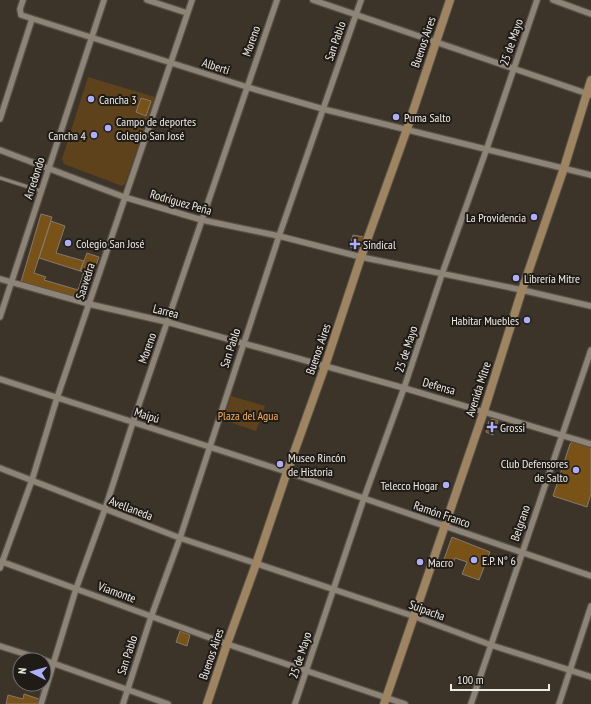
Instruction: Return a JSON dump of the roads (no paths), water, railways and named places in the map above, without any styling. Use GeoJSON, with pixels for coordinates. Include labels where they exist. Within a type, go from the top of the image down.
{"type":"FeatureCollection","features":[{"type":"Feature","properties":{"kind":"street","name":"Alberti"},"geometry":{"type":"LineString","coordinates":[[23,0],[20,9],[21,15],[247,87],[323,109],[591,174]]}},
{"type":"Feature","properties":{"kind":"street","name":"Arredondo"},"geometry":{"type":"LineString","coordinates":[[0,317],[104,0]]}},
{"type":"Feature","properties":{"kind":"street"},"geometry":{"type":"LineString","coordinates":[[147,0],[187,13]]}},
{"type":"Feature","properties":{"kind":"street","name":"Saavedra"},"geometry":{"type":"LineString","coordinates":[[1,564],[32,480],[57,398],[124,197],[192,0]]}},
{"type":"Feature","properties":{"kind":"street","name":"Moreno"},"geometry":{"type":"LineString","coordinates":[[41,704],[76,589],[105,510],[133,422],[277,0]]}},
{"type":"Feature","properties":{"kind":"street"},"geometry":{"type":"LineString","coordinates":[[313,0],[589,94]]}},
{"type":"Feature","properties":{"kind":"street","name":"San Pablo"},"geometry":{"type":"LineString","coordinates":[[123,704],[151,616],[180,538],[243,343],[360,0]]}},
{"type":"Feature","properties":{"kind":"street","name":"Buenos Aires"},"geometry":{"type":"LineString","coordinates":[[207,704],[325,366],[361,257],[407,129],[435,41],[450,0]]}},
{"type":"Feature","properties":{"kind":"street","name":"25 de Mayo"},"geometry":{"type":"LineString","coordinates":[[295,704],[364,498],[404,388],[537,0]]}},
{"type":"Feature","properties":{"kind":"street"},"geometry":{"type":"LineString","coordinates":[[553,0],[591,14]]}},
{"type":"Feature","properties":{"kind":"street"},"geometry":{"type":"LineString","coordinates":[[0,120],[32,18]]}},
{"type":"Feature","properties":{"kind":"street","name":"Avenida Mitre"},"geometry":{"type":"LineString","coordinates":[[385,700],[484,411],[522,290],[589,94],[591,80]]}},
{"type":"Feature","properties":{"kind":"street","name":"Rodríguez Peña"},"geometry":{"type":"LineString","coordinates":[[0,150],[124,197],[202,220],[279,236],[361,257],[522,290],[591,306]]}},
{"type":"Feature","properties":{"kind":"street","name":"Larrea"},"geometry":{"type":"LineString","coordinates":[[0,279],[89,304],[168,322],[325,366]]}},
{"type":"Feature","properties":{"kind":"street","name":"Belgrano"},"geometry":{"type":"LineString","coordinates":[[471,704],[591,350]]}},
{"type":"Feature","properties":{"kind":"street","name":"Defensa"},"geometry":{"type":"LineString","coordinates":[[325,366],[484,411],[591,444]]}},
{"type":"Feature","properties":{"kind":"street","name":"Maipú"},"geometry":{"type":"LineString","coordinates":[[0,379],[287,472]]}},
{"type":"Feature","properties":{"kind":"street","name":"Avellaneda"},"geometry":{"type":"LineString","coordinates":[[0,468],[105,510],[256,564]]}},
{"type":"Feature","properties":{"kind":"street","name":"Ramón Franco"},"geometry":{"type":"LineString","coordinates":[[287,472],[591,576]]}},
{"type":"Feature","properties":{"kind":"street","name":"Viamonte"},"geometry":{"type":"LineString","coordinates":[[1,564],[76,589],[227,644],[307,670],[385,700],[405,704]]}},
{"type":"Feature","properties":{"kind":"street","name":"Suipacha"},"geometry":{"type":"LineString","coordinates":[[256,564],[413,616],[491,645],[591,677]]}},
{"type":"Feature","properties":{"kind":"street"},"geometry":{"type":"LineString","coordinates":[[559,704],[591,606]]}},
{"type":"Feature","properties":{"kind":"street"},"geometry":{"type":"LineString","coordinates":[[0,646],[19,652]]}},
{"type":"Feature","properties":{"kind":"street"},"geometry":{"type":"LineString","coordinates":[[54,663],[168,704]]}},
{"type":"Feature","properties":{"kind":"lane"},"geometry":{"type":"LineString","coordinates":[[0,178],[41,191]]}},
{"type":"Feature","properties":{"kind":"place","name":"Cancha 3"},"geometry":{"type":"Point","coordinates":[91,99]}},
{"type":"Feature","properties":{"kind":"place","name":"Puma Salto"},"geometry":{"type":"Point","coordinates":[396,117]}},
{"type":"Feature","properties":{"kind":"place","name":"Campo de deportes Colegio San José"},"geometry":{"type":"Point","coordinates":[108,128]}},
{"type":"Feature","properties":{"kind":"place","name":"Cancha 4"},"geometry":{"type":"Point","coordinates":[94,135]}},
{"type":"Feature","properties":{"kind":"place","name":"La Providencia"},"geometry":{"type":"Point","coordinates":[534,217]}},
{"type":"Feature","properties":{"kind":"place","name":"Colegio San José"},"geometry":{"type":"Point","coordinates":[68,243]}},
{"type":"Feature","properties":{"kind":"place","name":"Sindical"},"geometry":{"type":"Point","coordinates":[355,244]}},
{"type":"Feature","properties":{"kind":"place","name":"Librería Mitre"},"geometry":{"type":"Point","coordinates":[516,278]}},
{"type":"Feature","properties":{"kind":"place","name":"Habitar Muebles"},"geometry":{"type":"Point","coordinates":[527,320]}},
{"type":"Feature","properties":{"kind":"place","name":"Grossi"},"geometry":{"type":"Point","coordinates":[492,427]}},
{"type":"Feature","properties":{"kind":"place","name":"Museo Rincón de Historia"},"geometry":{"type":"Point","coordinates":[280,464]}},
{"type":"Feature","properties":{"kind":"place","name":"Club Defensores de Salto"},"geometry":{"type":"Point","coordinates":[576,470]}},
{"type":"Feature","properties":{"kind":"place","name":"Telecco Hogar"},"geometry":{"type":"Point","coordinates":[446,485]}},
{"type":"Feature","properties":{"kind":"place","name":"E.P. N° 6"},"geometry":{"type":"Point","coordinates":[474,560]}},
{"type":"Feature","properties":{"kind":"place","name":"Macro"},"geometry":{"type":"Point","coordinates":[420,562]}},
{"type":"Feature","properties":{"kind":"park label","name":"Plaza del Agua"},"geometry":{"type":"Point","coordinates":[248,415]}}]}
